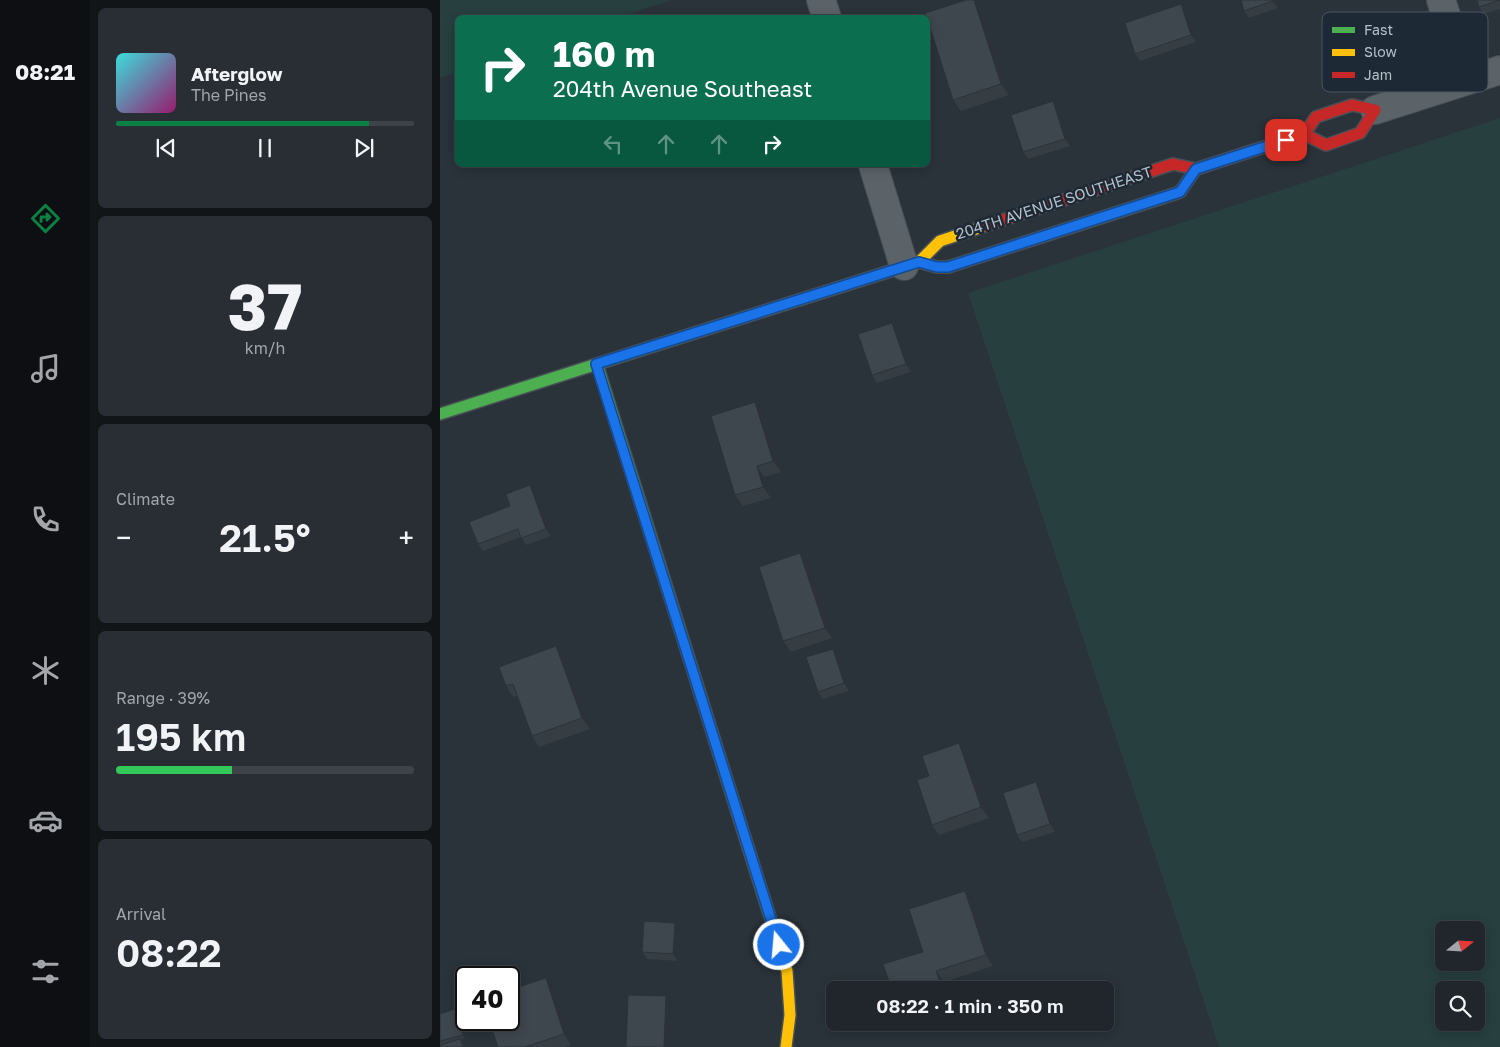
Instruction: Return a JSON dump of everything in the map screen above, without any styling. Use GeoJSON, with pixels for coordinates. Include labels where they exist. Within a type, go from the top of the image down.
{"type":"FeatureCollection","features":[{"type":"Feature","properties":{"kind":"street"},"geometry":{"type":"LineString","coordinates":[[821,0],[826,15]]}},
{"type":"Feature","properties":{"kind":"street"},"geometry":{"type":"LineString","coordinates":[[1440,0],[1444,12]]}},
{"type":"Feature","properties":{"kind":"street"},"geometry":{"type":"LineString","coordinates":[[1488,74],[1500,70]]}},
{"type":"Feature","properties":{"kind":"street"},"geometry":{"type":"LineString","coordinates":[[1375,110],[1360,133],[1326,145],[1304,134],[1316,117],[1352,105],[1375,110],[1430,92]]}},
{"type":"Feature","properties":{"kind":"street","name":"204TH AVENUE SOUTHEAST"},"geometry":{"type":"LineString","coordinates":[[440,414],[912,264],[940,241],[1173,164],[1196,169],[1304,134]]}},
{"type":"Feature","properties":{"kind":"street"},"geometry":{"type":"LineString","coordinates":[[874,167],[912,264]]}},
{"type":"Feature","properties":{"kind":"street","name":"204TH AVENUE SOUTHEAST"},"geometry":{"type":"LineString","coordinates":[[912,264],[948,267],[1180,192],[1196,169]]}},
{"type":"Feature","properties":{"kind":"street"},"geometry":{"type":"LineString","coordinates":[[596,364],[787,972],[790,1015],[786,1047]]}},
{"type":"Feature","properties":{"kind":"green space"},"geometry":{"type":"Polygon","coordinates":[[[440,0],[671,0],[626,15],[455,15],[455,73],[440,78],[440,0]]]}},
{"type":"Feature","properties":{"kind":"green space"},"geometry":{"type":"Polygon","coordinates":[[[1500,118],[1500,1047],[1219,1047],[968,293],[1500,118]]]}},
{"type":"Feature","properties":{"kind":"building"},"geometry":{"type":"Polygon","coordinates":[[[966,0],[974,0],[1001,84],[953,100],[930,27],[930,15],[925,15],[925,13],[966,0]]]}},
{"type":"Feature","properties":{"kind":"building"},"geometry":{"type":"Polygon","coordinates":[[[1241,0],[1272,0],[1273,1],[1244,11],[1241,0]]]}},
{"type":"Feature","properties":{"kind":"building"},"geometry":{"type":"Polygon","coordinates":[[[1477,0],[1500,0],[1479,7],[1477,0]]]}},
{"type":"Feature","properties":{"kind":"building"},"geometry":{"type":"Polygon","coordinates":[[[1181,4],[1191,35],[1135,54],[1125,23],[1181,4]]]}},
{"type":"Feature","properties":{"kind":"building"},"geometry":{"type":"Polygon","coordinates":[[[1053,101],[1065,139],[1023,152],[1011,115],[1053,101]]]}},
{"type":"Feature","properties":{"kind":"building"},"geometry":{"type":"Polygon","coordinates":[[[892,323],[906,364],[872,375],[858,334],[892,323]]]}},
{"type":"Feature","properties":{"kind":"building"},"geometry":{"type":"Polygon","coordinates":[[[755,402],[773,461],[757,466],[763,487],[735,495],[711,416],[755,402]]]}},
{"type":"Feature","properties":{"kind":"building"},"geometry":{"type":"Polygon","coordinates":[[[530,485],[546,529],[521,538],[518,529],[478,544],[469,522],[510,506],[506,494],[530,485]]]}},
{"type":"Feature","properties":{"kind":"building"},"geometry":{"type":"Polygon","coordinates":[[[800,553],[825,628],[783,641],[759,567],[800,553]]]}},
{"type":"Feature","properties":{"kind":"building"},"geometry":{"type":"Polygon","coordinates":[[[556,646],[582,718],[532,736],[513,684],[506,686],[499,667],[556,646]]]}},
{"type":"Feature","properties":{"kind":"building"},"geometry":{"type":"Polygon","coordinates":[[[833,649],[844,683],[818,692],[806,657],[833,649]]]}},
{"type":"Feature","properties":{"kind":"building"},"geometry":{"type":"Polygon","coordinates":[[[959,743],[981,807],[932,825],[917,780],[929,776],[922,756],[959,743]]]}},
{"type":"Feature","properties":{"kind":"building"},"geometry":{"type":"Polygon","coordinates":[[[1036,782],[1050,824],[1017,835],[1003,793],[1036,782]]]}},
{"type":"Feature","properties":{"kind":"building"},"geometry":{"type":"Polygon","coordinates":[[[965,891],[986,955],[936,971],[940,981],[889,981],[883,964],[923,952],[909,909],[965,891]]]}},
{"type":"Feature","properties":{"kind":"building"},"geometry":{"type":"Polygon","coordinates":[[[644,921],[675,923],[673,954],[642,952],[644,921]]]}},
{"type":"Feature","properties":{"kind":"building"},"geometry":{"type":"Polygon","coordinates":[[[546,978],[564,1034],[525,1047],[498,1047],[493,1031],[520,1031],[520,986],[546,978]]]}},
{"type":"Feature","properties":{"kind":"building"},"geometry":{"type":"Polygon","coordinates":[[[628,995],[666,996],[664,1047],[626,1047],[628,995]]]}},
{"type":"Feature","properties":{"kind":"building"},"geometry":{"type":"Polygon","coordinates":[[[455,1009],[455,1031],[462,1031],[463,1035],[440,1041],[440,1014],[455,1009]]]}},
{"type":"Feature","properties":{"kind":"building"},"geometry":{"type":"Polygon","coordinates":[[[460,1039],[463,1047],[440,1047],[440,1045],[460,1039]]]}},
{"type":"Feature","properties":{"kind":"traffic: fast"},"geometry":{"type":"LineString","coordinates":[[440,414],[704,330]]}},
{"type":"Feature","properties":{"kind":"traffic: fast"},"geometry":{"type":"LineString","coordinates":[[597,364],[737,812]]}},
{"type":"Feature","properties":{"kind":"traffic: slow"},"geometry":{"type":"LineString","coordinates":[[919,262],[937,267],[948,267],[1162,198]]}},
{"type":"Feature","properties":{"kind":"traffic: slow"},"geometry":{"type":"LineString","coordinates":[[704,330],[919,262],[940,241],[985,226]]}},
{"type":"Feature","properties":{"kind":"traffic: slow"},"geometry":{"type":"LineString","coordinates":[[737,812],[787,971],[790,1015],[786,1047]]}},
{"type":"Feature","properties":{"kind":"traffic: jam"},"geometry":{"type":"LineString","coordinates":[[1196,169],[1304,134],[1316,117],[1352,105],[1375,110],[1360,133],[1326,145],[1304,134]]}},
{"type":"Feature","properties":{"kind":"traffic: jam"},"geometry":{"type":"LineString","coordinates":[[985,226],[1173,164],[1196,169],[1180,192],[1162,198]]}},
{"type":"Feature","properties":{"kind":"route"},"geometry":{"type":"LineString","coordinates":[[779,945],[596,364],[919,262],[937,267],[948,267],[1180,192],[1196,169],[1286,140]]}}]}
